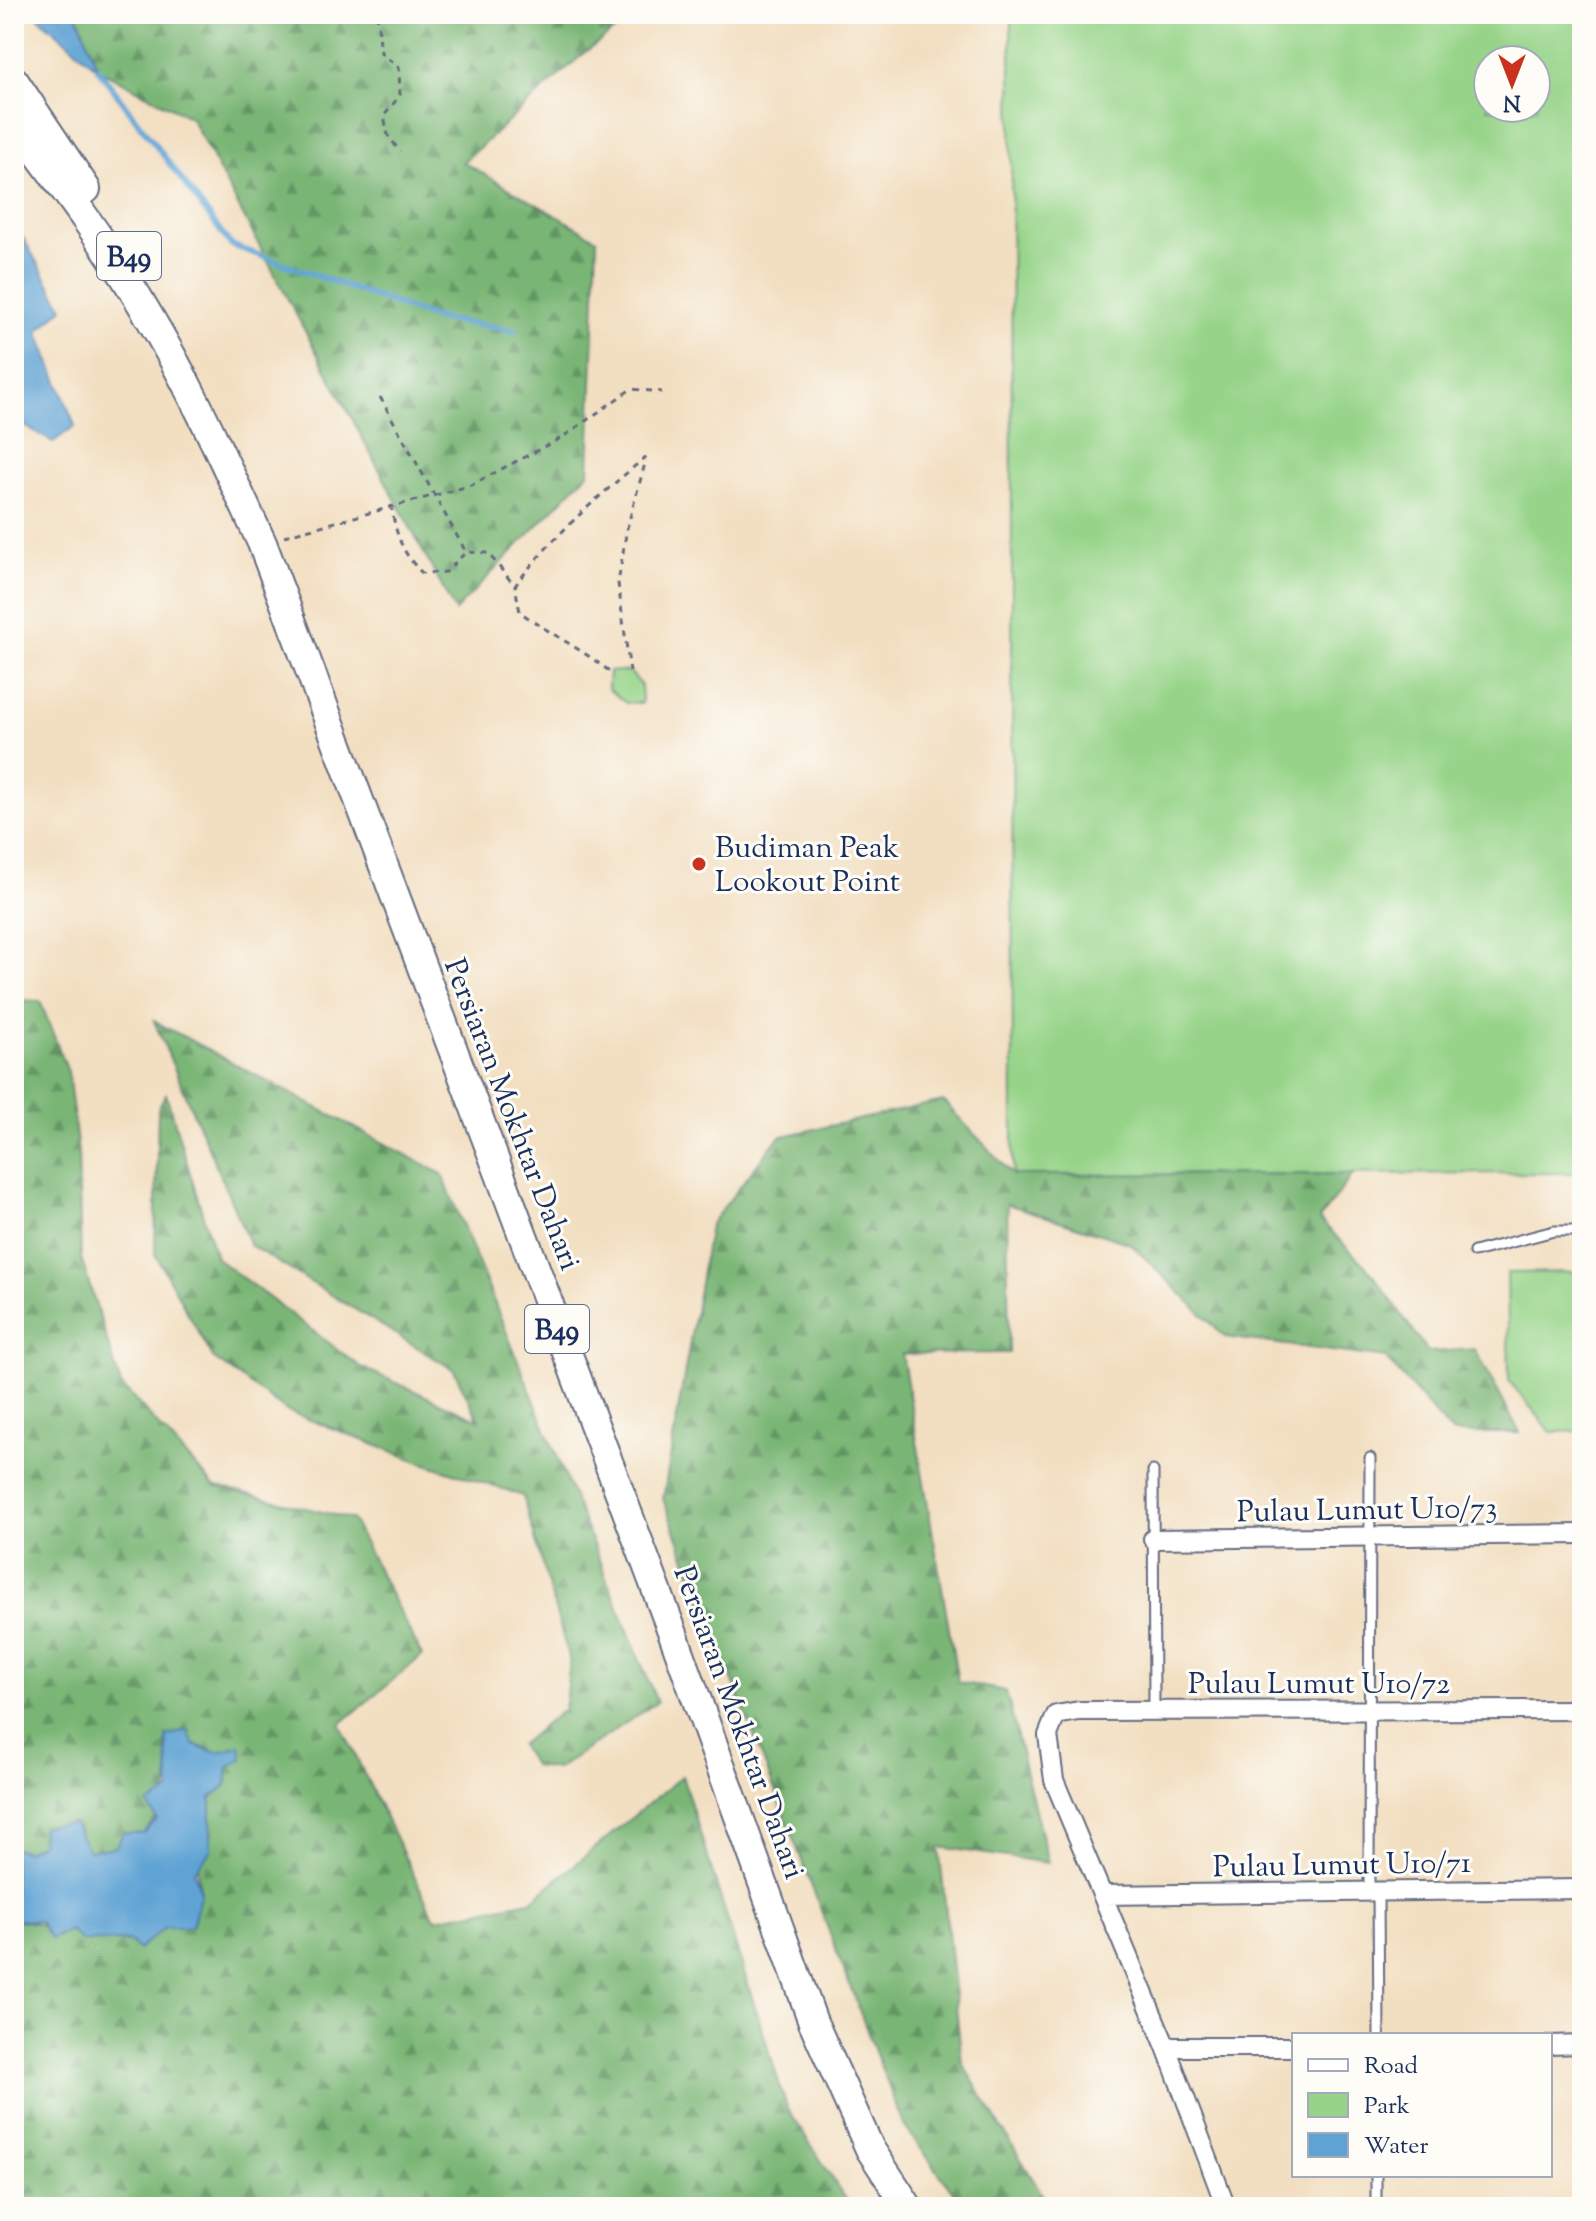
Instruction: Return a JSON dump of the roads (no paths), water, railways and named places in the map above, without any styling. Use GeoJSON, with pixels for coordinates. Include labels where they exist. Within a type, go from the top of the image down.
{"type":"FeatureCollection","features":[{"type":"Feature","properties":{"kind":"main road","name":"Persiaran Mokhtar Dahari"},"geometry":{"type":"LineString","coordinates":[[14,81],[169,318],[199,377],[216,445]]}},
{"type":"Feature","properties":{"kind":"main road","name":"Persiaran Mokhtar Dahari"},"geometry":{"type":"LineString","coordinates":[[14,121],[85,216],[147,314],[216,445],[262,543],[672,1631],[813,2022],[870,2149],[908,2207]]}},
{"type":"Feature","properties":{"kind":"street","name":"Pulau Lumut U10/73"},"geometry":{"type":"LineString","coordinates":[[1153,1539],[1582,1534]]}},
{"type":"Feature","properties":{"kind":"street","name":"Pulau Lumut U10/72"},"geometry":{"type":"LineString","coordinates":[[1103,1895],[1054,1780],[1048,1735],[1056,1715],[1079,1711],[1582,1710]]}},
{"type":"Feature","properties":{"kind":"street","name":"Pulau Lumut U10/71"},"geometry":{"type":"LineString","coordinates":[[1103,1895],[1582,1889]]}},
{"type":"Feature","properties":{"kind":"street"},"geometry":{"type":"LineString","coordinates":[[1103,1895],[1166,2047],[1225,2207]]}},
{"type":"Feature","properties":{"kind":"street"},"geometry":{"type":"LineString","coordinates":[[1552,2045],[1582,2044]]}},
{"type":"Feature","properties":{"kind":"street"},"geometry":{"type":"LineString","coordinates":[[1166,2047],[1292,2047]]}},
{"type":"Feature","properties":{"kind":"lane"},"geometry":{"type":"LineString","coordinates":[[1474,1252],[1554,1231],[1582,1231]]}},
{"type":"Feature","properties":{"kind":"lane"},"geometry":{"type":"LineString","coordinates":[[1370,1458],[1369,1711],[1379,2033]]}},
{"type":"Feature","properties":{"kind":"lane"},"geometry":{"type":"LineString","coordinates":[[1153,1471],[1154,1711]]}},
{"type":"Feature","properties":{"kind":"lane"},"geometry":{"type":"LineString","coordinates":[[1376,2177],[1376,2207]]}},
{"type":"Feature","properties":{"kind":"water"},"geometry":{"type":"Polygon","coordinates":[[[35,14],[77,14],[98,69],[35,14]]]}},
{"type":"Feature","properties":{"kind":"water"},"geometry":{"type":"Polygon","coordinates":[[[14,222],[63,308],[38,331],[75,426],[53,442],[14,420],[14,222]]]}},
{"type":"Feature","properties":{"kind":"water"},"geometry":{"type":"Polygon","coordinates":[[[187,1730],[194,1745],[207,1750],[222,1751],[240,1746],[242,1759],[228,1767],[226,1786],[211,1797],[211,1851],[194,1871],[201,1892],[192,1927],[165,1927],[138,1950],[130,1941],[81,1941],[70,1930],[51,1939],[39,1921],[14,1920],[14,1848],[26,1852],[41,1844],[42,1826],[73,1823],[89,1851],[116,1847],[123,1833],[144,1833],[157,1820],[148,1805],[170,1791],[166,1736],[187,1730]]]}},
{"type":"Feature","properties":{"kind":"waterway"},"geometry":{"type":"LineString","coordinates":[[98,69],[231,245],[435,318],[515,331]]}},
{"type":"Feature","properties":{"kind":"place","name":"Budiman Peak Lookout Point"},"geometry":{"type":"Point","coordinates":[699,864]}}]}
